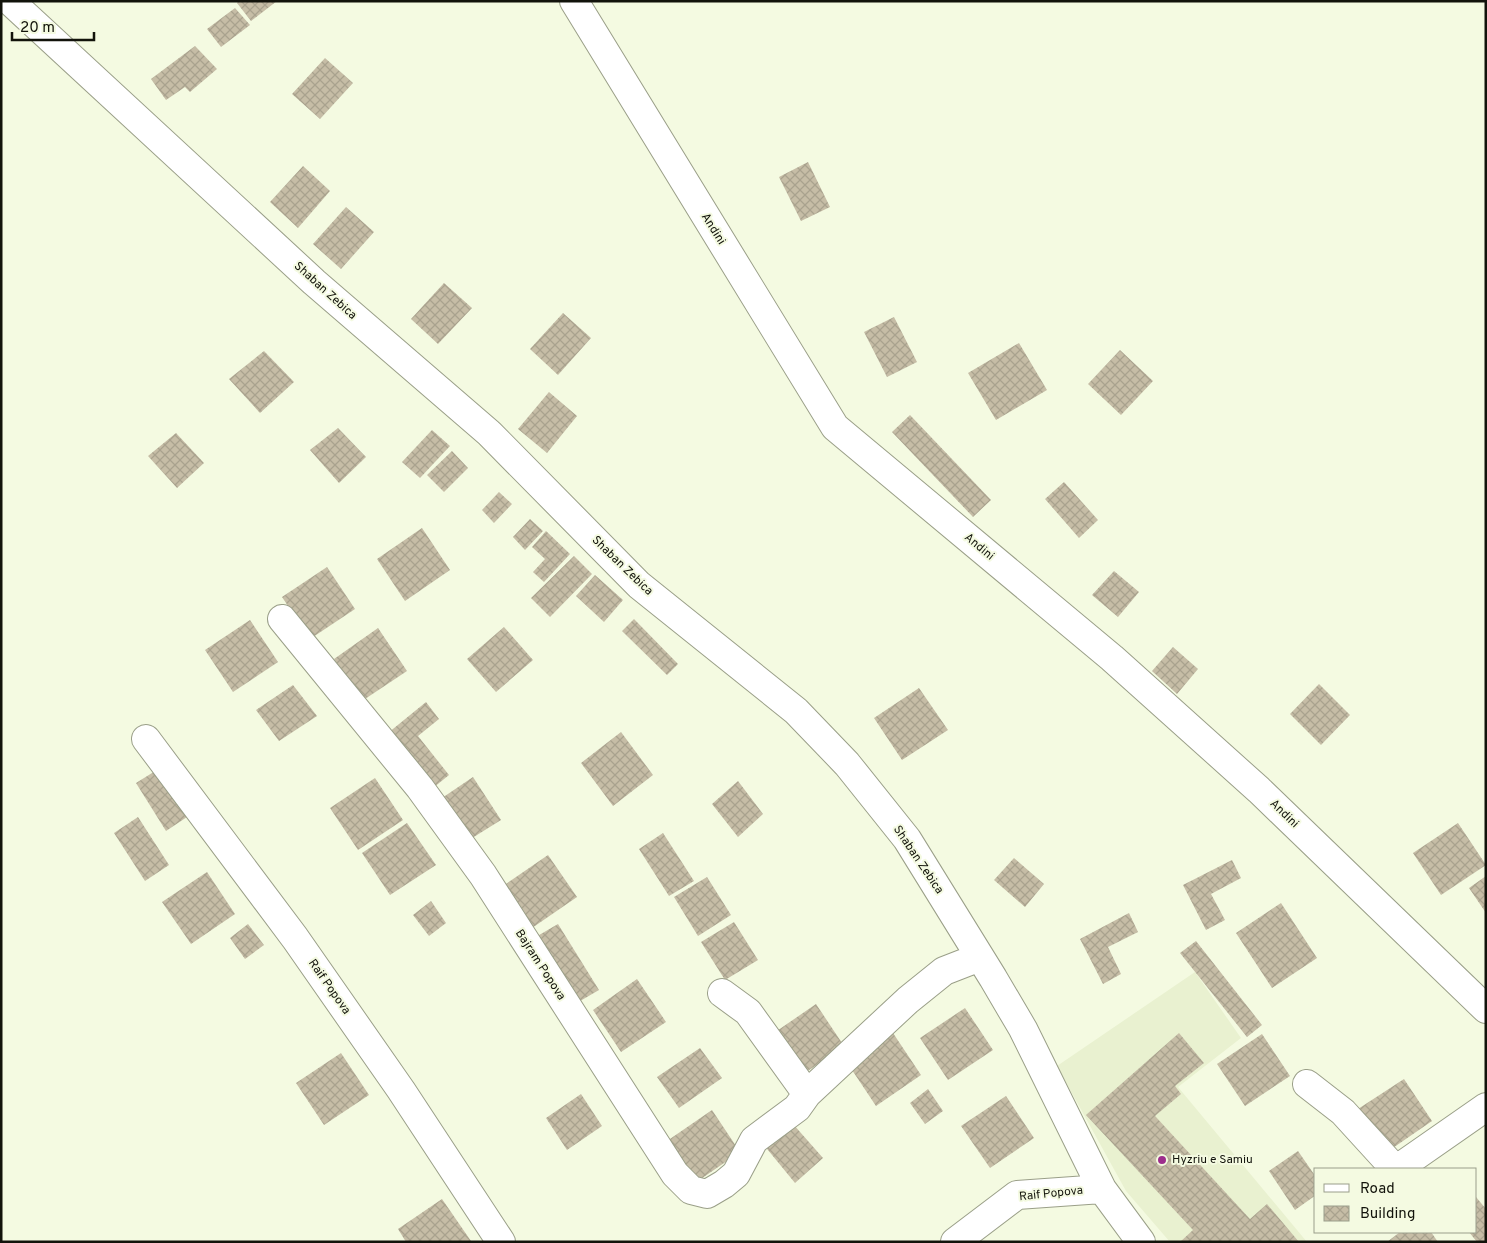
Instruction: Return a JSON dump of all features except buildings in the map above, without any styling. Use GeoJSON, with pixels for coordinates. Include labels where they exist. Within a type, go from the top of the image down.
{"type":"FeatureCollection","features":[{"type":"Feature","properties":{"kind":"street","name":"Shaban Zebica"},"geometry":{"type":"LineString","coordinates":[[10,1],[314,282],[489,433],[639,585],[796,711],[847,764],[907,839],[980,957],[1023,1029],[1102,1189],[1141,1242]]}},
{"type":"Feature","properties":{"kind":"street","name":"Andini"},"geometry":{"type":"LineString","coordinates":[[574,1],[835,427],[1112,658],[1259,790],[1486,1009]]}},
{"type":"Feature","properties":{"kind":"street","name":"Bajram Popova"},"geometry":{"type":"LineString","coordinates":[[282,619],[420,788],[483,875],[675,1174],[691,1190],[707,1194],[724,1184],[736,1174],[754,1140],[797,1108],[807,1094],[908,1000],[944,971],[980,957]]}},
{"type":"Feature","properties":{"kind":"street","name":"Raif Popova"},"geometry":{"type":"LineString","coordinates":[[146,739],[300,946],[401,1090],[501,1242]]}},
{"type":"Feature","properties":{"kind":"street"},"geometry":{"type":"LineString","coordinates":[[722,993],[748,1012],[807,1094]]}},
{"type":"Feature","properties":{"kind":"street"},"geometry":{"type":"LineString","coordinates":[[1308,1084],[1343,1112],[1395,1168]]}},
{"type":"Feature","properties":{"kind":"street"},"geometry":{"type":"LineString","coordinates":[[1397,1168],[1486,1107]]}},
{"type":"Feature","properties":{"kind":"street","name":"Raif Popova"},"geometry":{"type":"LineString","coordinates":[[955,1242],[1017,1195],[1102,1189]]}},
{"type":"Feature","properties":{"kind":"shaded area"},"geometry":{"type":"Polygon","coordinates":[[[1195,972],[1241,1038],[1178,1087],[1307,1242],[1170,1242],[1126,1191],[1057,1066],[1195,972]]]}},
{"type":"Feature","properties":{"kind":"place","name":"Hyzriu e Samiu"},"geometry":{"type":"Point","coordinates":[1162,1160]}}]}
